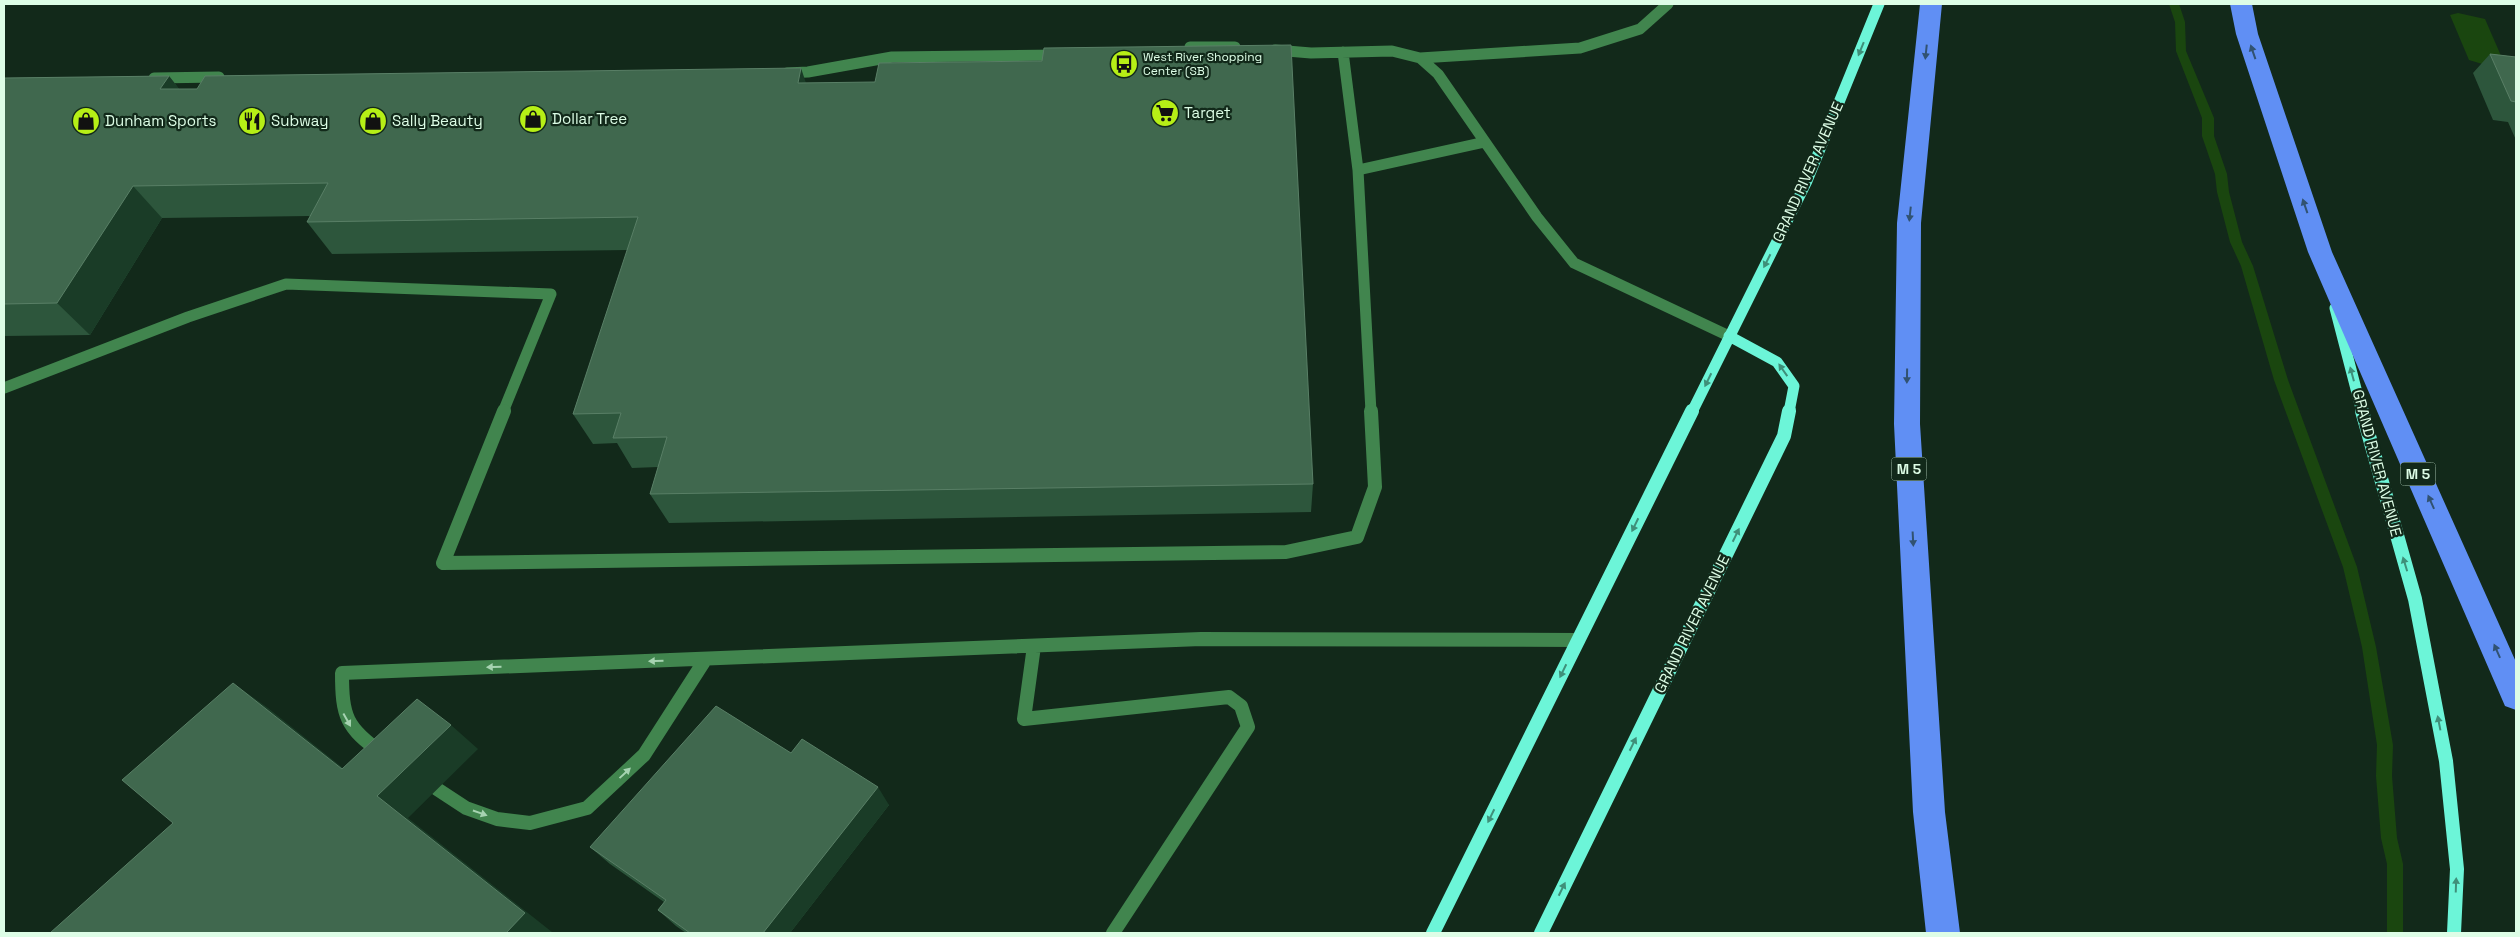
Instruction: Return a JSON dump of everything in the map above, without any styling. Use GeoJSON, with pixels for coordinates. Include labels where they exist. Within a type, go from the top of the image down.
{"type":"FeatureCollection","features":[{"type":"Feature","properties":{"kind":"highway","name":"M 5"},"geometry":{"type":"LineString","coordinates":[[1930,4],[1909,224],[1907,424],[1929,812],[1943,933]]}},
{"type":"Feature","properties":{"kind":"highway","name":"GRAND RIVER AVENUE"},"geometry":{"type":"LineString","coordinates":[[2241,4],[2247,34],[2320,252]]}},
{"type":"Feature","properties":{"kind":"highway","name":"M 5"},"geometry":{"type":"LineString","coordinates":[[2320,252],[2516,696]]}},
{"type":"Feature","properties":{"kind":"main road","name":"GRAND RIVER AVENUE"},"geometry":{"type":"LineString","coordinates":[[1433,933],[1807,181],[1879,4]]}},
{"type":"Feature","properties":{"kind":"main road","name":"GRAND RIVER AVENUE"},"geometry":{"type":"LineString","coordinates":[[2320,252],[2379,476],[2415,599],[2446,761],[2457,869],[2454,933]]}},
{"type":"Feature","properties":{"kind":"main road","name":"GRAND RIVER AVENUE"},"geometry":{"type":"LineString","coordinates":[[1540,933],[1784,436],[1794,386],[1777,362],[1729,336]]}},
{"type":"Feature","properties":{"kind":"lane"},"geometry":{"type":"LineString","coordinates":[[1263,49],[1311,53],[1392,51],[1420,58],[1580,48],[1640,29],[1668,4]]}},
{"type":"Feature","properties":{"kind":"lane"},"geometry":{"type":"LineString","coordinates":[[1183,47],[1243,48]]}},
{"type":"Feature","properties":{"kind":"lane"},"geometry":{"type":"LineString","coordinates":[[4,388],[188,316],[286,284],[551,294],[443,564],[1286,552],[1357,536],[1375,487],[1358,170],[1343,52]]}},
{"type":"Feature","properties":{"kind":"lane"},"geometry":{"type":"LineString","coordinates":[[778,73],[808,72],[892,58],[1070,55]]}},
{"type":"Feature","properties":{"kind":"lane"},"geometry":{"type":"LineString","coordinates":[[1420,58],[1438,74],[1537,217],[1574,263],[1729,336]]}},
{"type":"Feature","properties":{"kind":"lane"},"geometry":{"type":"LineString","coordinates":[[141,78],[229,77]]}},
{"type":"Feature","properties":{"kind":"lane"},"geometry":{"type":"LineString","coordinates":[[1358,170],[1485,142]]}},
{"type":"Feature","properties":{"kind":"lane"},"geometry":{"type":"LineString","coordinates":[[394,761],[356,737],[342,710],[342,673],[705,660],[1201,638],[1578,640]]}},
{"type":"Feature","properties":{"kind":"lane"},"geometry":{"type":"LineString","coordinates":[[1034,646],[1024,719],[1229,698],[1241,706],[1248,727],[1112,933]]}},
{"type":"Feature","properties":{"kind":"lane"},"geometry":{"type":"LineString","coordinates":[[437,790],[466,808],[497,819],[530,823],[587,808],[644,755],[705,660]]}},
{"type":"Feature","properties":{"kind":"shaded area"},"geometry":{"type":"Polygon","coordinates":[[[2458,13],[2485,19],[2505,65],[2489,66],[2469,60],[2450,15],[2458,13]]]}},
{"type":"Feature","properties":{"kind":"building"},"geometry":{"type":"Polygon","coordinates":[[[1291,45],[1313,484],[650,494],[667,437],[613,438],[621,413],[573,414],[638,217],[307,222],[328,183],[133,186],[57,303],[4,304],[4,78],[169,76],[160,89],[197,89],[205,76],[801,68],[798,83],[875,82],[879,63],[1042,61],[1044,48],[1291,45]]]}},
{"type":"Feature","properties":{"kind":"building"},"geometry":{"type":"Polygon","coordinates":[[[2490,54],[2516,57],[2516,102],[2511,101],[2490,54]]]}},
{"type":"Feature","properties":{"kind":"building"},"geometry":{"type":"Polygon","coordinates":[[[233,683],[342,769],[417,699],[451,725],[377,796],[525,913],[506,933],[50,933],[173,823],[122,780],[233,683]]]}},
{"type":"Feature","properties":{"kind":"building"},"geometry":{"type":"Polygon","coordinates":[[[716,706],[791,753],[802,739],[878,787],[763,933],[690,933],[658,910],[666,900],[590,847],[716,706]]]}},
{"type":"Feature","properties":{"kind":"waterway"},"geometry":{"type":"LineString","coordinates":[[2174,4],[2180,22],[2181,51],[2208,118],[2208,136],[2221,174],[2223,192],[2236,242],[2247,266],[2281,380],[2330,508],[2350,567],[2369,647],[2385,745],[2384,776],[2389,838],[2395,864],[2395,933]]}},
{"type":"Feature","properties":{"kind":"place","name":"West River Shopping Center (SB)"},"geometry":{"type":"Point","coordinates":[1124,64]}},
{"type":"Feature","properties":{"kind":"place","name":"Target"},"geometry":{"type":"Point","coordinates":[1165,113]}},
{"type":"Feature","properties":{"kind":"place","name":"Dollar Tree"},"geometry":{"type":"Point","coordinates":[533,119]}},
{"type":"Feature","properties":{"kind":"place","name":"Dunham Sports"},"geometry":{"type":"Point","coordinates":[86,121]}},
{"type":"Feature","properties":{"kind":"place","name":"Subway"},"geometry":{"type":"Point","coordinates":[252,121]}},
{"type":"Feature","properties":{"kind":"place","name":"Sally Beauty"},"geometry":{"type":"Point","coordinates":[373,121]}}]}
